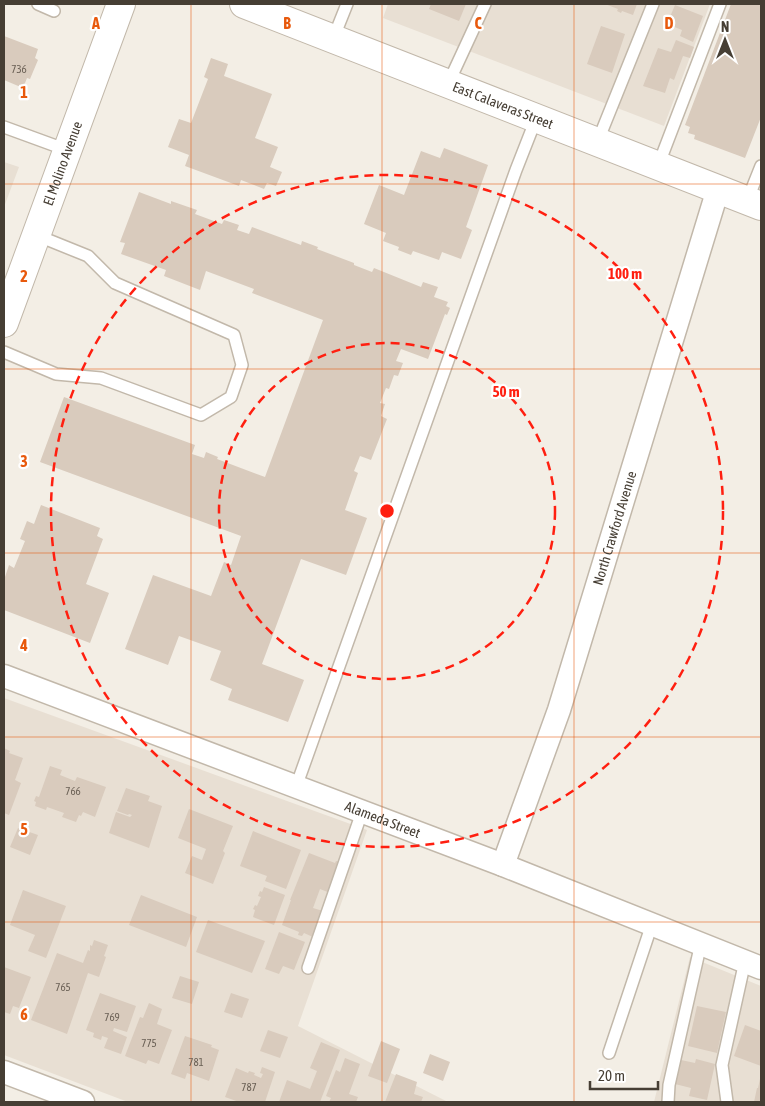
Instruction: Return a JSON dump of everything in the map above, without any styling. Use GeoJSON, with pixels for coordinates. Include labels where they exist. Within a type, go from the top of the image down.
{"type":"FeatureCollection","features":[{"type":"Feature","properties":{"kind":"street","name":"El Molino Avenue"},"geometry":{"type":"LineString","coordinates":[[6,308],[36,235],[121,4]]}},
{"type":"Feature","properties":{"kind":"street","name":"East Calaveras Street"},"geometry":{"type":"LineString","coordinates":[[244,4],[754,204]]}},
{"type":"Feature","properties":{"kind":"street","name":"North Crawford Avenue"},"geometry":{"type":"LineString","coordinates":[[503,864],[559,710],[718,189]]}},
{"type":"Feature","properties":{"kind":"street","name":"Alameda Street"},"geometry":{"type":"LineString","coordinates":[[4,676],[503,864],[753,964]]}},
{"type":"Feature","properties":{"kind":"street"},"geometry":{"type":"LineString","coordinates":[[4,1072],[82,1102]]}},
{"type":"Feature","properties":{"kind":"lane"},"geometry":{"type":"LineString","coordinates":[[38,4],[54,11]]}},
{"type":"Feature","properties":{"kind":"lane"},"geometry":{"type":"LineString","coordinates":[[333,39],[347,4]]}},
{"type":"Feature","properties":{"kind":"lane"},"geometry":{"type":"LineString","coordinates":[[448,84],[485,4]]}},
{"type":"Feature","properties":{"kind":"lane"},"geometry":{"type":"LineString","coordinates":[[596,142],[653,4]]}},
{"type":"Feature","properties":{"kind":"lane"},"geometry":{"type":"LineString","coordinates":[[658,166],[720,4]]}},
{"type":"Feature","properties":{"kind":"lane"},"geometry":{"type":"LineString","coordinates":[[296,787],[516,170],[536,119]]}},
{"type":"Feature","properties":{"kind":"lane"},"geometry":{"type":"LineString","coordinates":[[4,127],[68,150]]}},
{"type":"Feature","properties":{"kind":"lane"},"geometry":{"type":"LineString","coordinates":[[754,204],[761,166]]}},
{"type":"Feature","properties":{"kind":"lane"},"geometry":{"type":"LineString","coordinates":[[4,352],[56,374],[101,378],[201,415],[231,397],[242,365],[234,335],[115,283],[88,256],[36,235]]}},
{"type":"Feature","properties":{"kind":"lane"},"geometry":{"type":"LineString","coordinates":[[308,968],[362,812]]}},
{"type":"Feature","properties":{"kind":"lane"},"geometry":{"type":"LineString","coordinates":[[609,1053],[652,924]]}},
{"type":"Feature","properties":{"kind":"lane"},"geometry":{"type":"LineString","coordinates":[[668,1102],[669,1085],[701,944]]}},
{"type":"Feature","properties":{"kind":"lane"},"geometry":{"type":"LineString","coordinates":[[727,1102],[722,1065],[753,964]]}},
{"type":"Feature","properties":{"kind":"shaded area"},"geometry":{"type":"Polygon","coordinates":[[[388,4],[710,4],[664,126],[383,18],[388,4]]]}},
{"type":"Feature","properties":{"kind":"shaded area"},"geometry":{"type":"Polygon","coordinates":[[[4,162],[19,167],[4,207],[4,162]]]}},
{"type":"Feature","properties":{"kind":"shaded area"},"geometry":{"type":"Polygon","coordinates":[[[4,698],[367,830],[298,1026],[448,1102],[128,1102],[4,1055],[4,698]]]}},
{"type":"Feature","properties":{"kind":"shaded area"},"geometry":{"type":"Polygon","coordinates":[[[690,957],[761,986],[761,1102],[654,1102],[690,957]]]}},
{"type":"Feature","properties":{"kind":"building"},"geometry":{"type":"Polygon","coordinates":[[[431,4],[466,4],[459,21],[429,9],[431,4]]]}},
{"type":"Feature","properties":{"kind":"building"},"geometry":{"type":"Polygon","coordinates":[[[605,4],[637,4],[633,15],[622,11],[621,13],[617,11],[618,9],[605,4]]]}},
{"type":"Feature","properties":{"kind":"building"},"geometry":{"type":"Polygon","coordinates":[[[731,4],[761,4],[761,117],[745,158],[694,139],[695,135],[688,133],[690,127],[685,125],[731,4]]]}},
{"type":"Feature","properties":{"kind":"building"},"geometry":{"type":"Polygon","coordinates":[[[675,5],[703,16],[693,42],[680,36],[682,30],[667,24],[675,5]]]}},
{"type":"Feature","properties":{"kind":"building"},"geometry":{"type":"Polygon","coordinates":[[[601,26],[625,34],[612,73],[587,64],[601,26]]]}},
{"type":"Feature","properties":{"kind":"building"},"geometry":{"type":"Polygon","coordinates":[[[4,36],[38,49],[35,58],[38,60],[30,79],[27,78],[23,88],[4,80],[4,36]]]}},
{"type":"Feature","properties":{"kind":"building"},"geometry":{"type":"Polygon","coordinates":[[[676,40],[694,47],[690,58],[683,56],[674,80],[670,78],[665,93],[643,86],[658,48],[671,52],[676,40]]]}},
{"type":"Feature","properties":{"kind":"building"},"geometry":{"type":"Polygon","coordinates":[[[211,58],[228,64],[224,76],[272,94],[255,138],[278,147],[270,167],[282,172],[276,186],[267,183],[264,189],[241,180],[239,186],[185,166],[189,155],[168,147],[179,119],[191,123],[208,79],[204,77],[211,58]]]}},
{"type":"Feature","properties":{"kind":"building"},"geometry":{"type":"Polygon","coordinates":[[[444,148],[488,165],[466,227],[472,230],[461,259],[442,252],[439,260],[413,251],[411,255],[398,250],[399,247],[383,241],[386,233],[364,224],[379,185],[404,195],[421,151],[440,158],[444,148]]]}},
{"type":"Feature","properties":{"kind":"building"},"geometry":{"type":"Polygon","coordinates":[[[139,192],[171,204],[171,201],[197,210],[195,214],[222,224],[224,220],[239,225],[237,230],[249,234],[252,227],[301,245],[302,241],[372,272],[374,268],[421,287],[423,282],[438,287],[434,297],[448,302],[446,306],[450,308],[447,315],[445,314],[428,359],[401,349],[396,361],[403,363],[398,376],[394,375],[389,389],[386,388],[380,403],[385,404],[381,416],[387,419],[371,460],[360,456],[354,471],[358,473],[345,510],[367,518],[346,575],[301,559],[262,664],[304,680],[288,722],[228,700],[232,689],[210,680],[221,651],[179,636],[168,665],[125,649],[153,575],[211,596],[224,562],[231,565],[241,536],[40,462],[64,397],[195,445],[192,454],[204,458],[206,452],[218,457],[217,459],[265,477],[323,320],[252,293],[254,289],[206,271],[200,290],[164,276],[166,270],[121,254],[125,243],[120,242],[139,192]]]}},
{"type":"Feature","properties":{"kind":"building"},"geometry":{"type":"Polygon","coordinates":[[[41,505],[100,528],[97,536],[103,539],[86,584],[109,593],[90,643],[4,610],[4,580],[9,565],[14,568],[25,541],[20,539],[27,521],[34,524],[41,505]]]}},
{"type":"Feature","properties":{"kind":"building"},"geometry":{"type":"Polygon","coordinates":[[[4,748],[10,751],[9,753],[23,758],[15,780],[21,783],[9,815],[4,813],[4,748]]]}},
{"type":"Feature","properties":{"kind":"building"},"geometry":{"type":"Polygon","coordinates":[[[50,766],[62,770],[60,775],[75,781],[77,777],[106,787],[95,817],[83,812],[81,816],[79,815],[76,822],[62,817],[64,813],[47,807],[46,810],[35,806],[36,802],[34,801],[36,796],[39,797],[50,766]]]}},
{"type":"Feature","properties":{"kind":"building"},"geometry":{"type":"Polygon","coordinates":[[[126,788],[150,796],[148,801],[162,806],[149,848],[109,833],[116,812],[130,817],[132,815],[117,811],[126,788]]]}},
{"type":"Feature","properties":{"kind":"building"},"geometry":{"type":"Polygon","coordinates":[[[189,809],[233,826],[213,884],[185,873],[192,856],[202,860],[206,849],[178,838],[189,809]]]}},
{"type":"Feature","properties":{"kind":"building"},"geometry":{"type":"Polygon","coordinates":[[[18,828],[38,835],[30,855],[10,847],[18,828]]]}},
{"type":"Feature","properties":{"kind":"building"},"geometry":{"type":"Polygon","coordinates":[[[253,831],[301,850],[286,889],[265,881],[267,876],[240,866],[253,831]]]}},
{"type":"Feature","properties":{"kind":"building"},"geometry":{"type":"Polygon","coordinates":[[[309,853],[335,863],[336,861],[340,862],[330,893],[320,889],[313,908],[323,911],[313,937],[304,933],[302,936],[298,935],[299,932],[282,925],[309,853]]]}},
{"type":"Feature","properties":{"kind":"building"},"geometry":{"type":"Polygon","coordinates":[[[264,887],[285,895],[274,925],[253,917],[255,910],[253,909],[255,905],[257,906],[261,897],[258,896],[264,887]]]}},
{"type":"Feature","properties":{"kind":"building"},"geometry":{"type":"Polygon","coordinates":[[[23,890],[66,906],[46,958],[28,951],[35,935],[10,925],[23,890]]]}},
{"type":"Feature","properties":{"kind":"building"},"geometry":{"type":"Polygon","coordinates":[[[141,895],[197,917],[186,947],[129,925],[141,895]]]}},
{"type":"Feature","properties":{"kind":"building"},"geometry":{"type":"Polygon","coordinates":[[[208,920],[265,941],[252,973],[196,952],[208,920]]]}},
{"type":"Feature","properties":{"kind":"building"},"geometry":{"type":"Polygon","coordinates":[[[279,932],[305,942],[294,970],[283,966],[279,974],[265,969],[279,932]]]}},
{"type":"Feature","properties":{"kind":"building"},"geometry":{"type":"Polygon","coordinates":[[[94,940],[108,945],[104,956],[106,957],[99,977],[88,973],[67,1034],[31,1020],[57,953],[83,963],[94,940]]]}},
{"type":"Feature","properties":{"kind":"building"},"geometry":{"type":"Polygon","coordinates":[[[4,967],[31,977],[19,1008],[13,1006],[10,1014],[4,1012],[4,967]]]}},
{"type":"Feature","properties":{"kind":"building"},"geometry":{"type":"Polygon","coordinates":[[[180,976],[199,982],[192,1004],[172,998],[180,976]]]}},
{"type":"Feature","properties":{"kind":"building"},"geometry":{"type":"Polygon","coordinates":[[[100,993],[136,1006],[127,1032],[114,1028],[113,1031],[127,1037],[121,1054],[104,1048],[108,1038],[102,1036],[101,1040],[93,1037],[94,1033],[86,1030],[100,993]]]}},
{"type":"Feature","properties":{"kind":"building"},"geometry":{"type":"Polygon","coordinates":[[[231,993],[249,999],[242,1018],[224,1012],[231,993]]]}},
{"type":"Feature","properties":{"kind":"building"},"geometry":{"type":"Polygon","coordinates":[[[149,1003],[162,1009],[157,1024],[172,1030],[159,1064],[148,1060],[146,1064],[125,1056],[140,1017],[143,1018],[149,1003]]]}},
{"type":"Feature","properties":{"kind":"building"},"geometry":{"type":"Polygon","coordinates":[[[697,1006],[726,1012],[717,1053],[688,1046],[697,1006]]]}},
{"type":"Feature","properties":{"kind":"building"},"geometry":{"type":"Polygon","coordinates":[[[745,1025],[761,1031],[761,1066],[734,1056],[745,1025]]]}},
{"type":"Feature","properties":{"kind":"building"},"geometry":{"type":"Polygon","coordinates":[[[268,1030],[288,1037],[280,1058],[260,1051],[268,1030]]]}},
{"type":"Feature","properties":{"kind":"building"},"geometry":{"type":"Polygon","coordinates":[[[185,1036],[212,1045],[211,1047],[219,1050],[209,1081],[187,1073],[185,1079],[171,1074],[185,1036]]]}},
{"type":"Feature","properties":{"kind":"building"},"geometry":{"type":"Polygon","coordinates":[[[381,1041],[400,1049],[387,1083],[368,1076],[381,1041]]]}},
{"type":"Feature","properties":{"kind":"building"},"geometry":{"type":"Polygon","coordinates":[[[321,1042],[340,1050],[320,1102],[279,1102],[287,1080],[310,1089],[317,1071],[310,1068],[321,1042]]]}},
{"type":"Feature","properties":{"kind":"building"},"geometry":{"type":"Polygon","coordinates":[[[430,1054],[450,1062],[443,1081],[423,1073],[430,1054]]]}},
{"type":"Feature","properties":{"kind":"building"},"geometry":{"type":"Polygon","coordinates":[[[345,1058],[360,1064],[349,1094],[358,1097],[356,1102],[329,1102],[331,1098],[326,1096],[336,1070],[340,1072],[345,1058]]]}},
{"type":"Feature","properties":{"kind":"building"},"geometry":{"type":"Polygon","coordinates":[[[696,1059],[715,1064],[707,1100],[689,1096],[691,1088],[675,1084],[681,1060],[695,1063],[696,1059]]]}},
{"type":"Feature","properties":{"kind":"building"},"geometry":{"type":"Polygon","coordinates":[[[262,1067],[275,1072],[265,1102],[239,1102],[225,1097],[236,1068],[248,1073],[249,1071],[255,1073],[254,1075],[261,1078],[263,1074],[260,1073],[262,1067]]]}},
{"type":"Feature","properties":{"kind":"building"},"geometry":{"type":"Polygon","coordinates":[[[396,1074],[417,1082],[414,1094],[423,1097],[421,1102],[385,1102],[396,1074]]]}},
{"type":"Feature","properties":{"kind":"building"},"geometry":{"type":"Polygon","coordinates":[[[760,1079],[761,1102],[754,1102],[757,1088],[760,1079]]]}}]}
